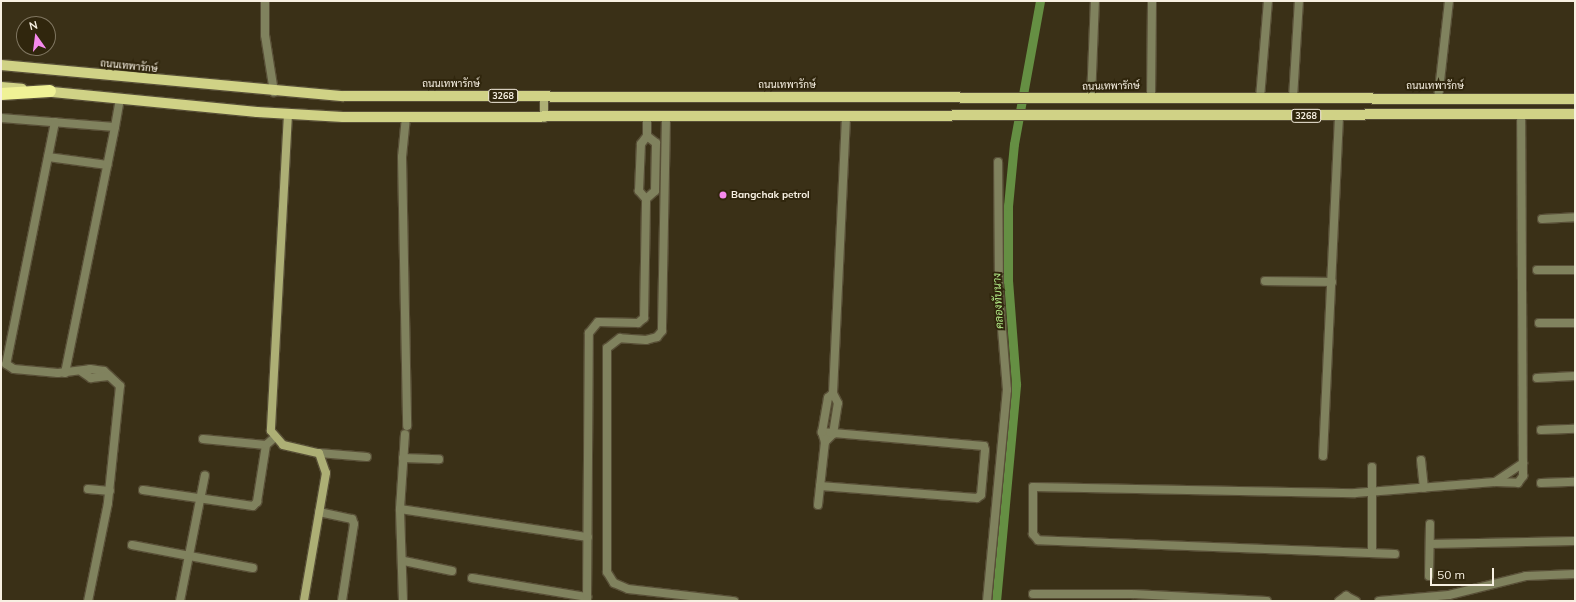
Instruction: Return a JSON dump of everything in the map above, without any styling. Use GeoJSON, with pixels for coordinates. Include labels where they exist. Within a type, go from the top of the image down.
{"type":"FeatureCollection","features":[{"type":"Feature","properties":{"kind":"highway"},"geometry":{"type":"LineString","coordinates":[[1,94],[50,91]]}},
{"type":"Feature","properties":{"kind":"main road","name":"ถนนเทพารักษ์"},"geometry":{"type":"LineString","coordinates":[[1,65],[274,92],[344,96],[1007,99],[1575,99]]}},
{"type":"Feature","properties":{"kind":"main road","name":"3268"},"geometry":{"type":"LineString","coordinates":[[1,87],[288,114],[406,117],[1001,118],[1575,114]]}},
{"type":"Feature","properties":{"kind":"street"},"geometry":{"type":"LineString","coordinates":[[265,1],[265,35],[274,92]]}},
{"type":"Feature","properties":{"kind":"street"},"geometry":{"type":"LineString","coordinates":[[1090,99],[1095,1]]}},
{"type":"Feature","properties":{"kind":"street"},"geometry":{"type":"LineString","coordinates":[[1152,1],[1152,98]]}},
{"type":"Feature","properties":{"kind":"street"},"geometry":{"type":"LineString","coordinates":[[1260,98],[1268,1]]}},
{"type":"Feature","properties":{"kind":"street"},"geometry":{"type":"LineString","coordinates":[[1292,98],[1298,1]]}},
{"type":"Feature","properties":{"kind":"street"},"geometry":{"type":"LineString","coordinates":[[1438,99],[1449,1]]}},
{"type":"Feature","properties":{"kind":"street"},"geometry":{"type":"LineString","coordinates":[[544,97],[544,118]]}},
{"type":"Feature","properties":{"kind":"street"},"geometry":{"type":"LineString","coordinates":[[65,374],[120,99]]}},
{"type":"Feature","properties":{"kind":"street"},"geometry":{"type":"LineString","coordinates":[[288,114],[272,423],[274,438],[283,445],[312,448],[320,453],[367,457]]}},
{"type":"Feature","properties":{"kind":"street"},"geometry":{"type":"LineString","coordinates":[[1395,554],[1372,551],[1038,540],[1033,534],[1032,493],[1038,484],[1171,491],[1374,493],[1495,482],[1518,483],[1523,476],[1521,114]]}},
{"type":"Feature","properties":{"kind":"street"},"geometry":{"type":"LineString","coordinates":[[1323,456],[1339,116]]}},
{"type":"Feature","properties":{"kind":"street"},"geometry":{"type":"LineString","coordinates":[[403,601],[404,560],[400,509],[406,430],[402,157],[406,117]]}},
{"type":"Feature","properties":{"kind":"street"},"geometry":{"type":"LineString","coordinates":[[825,442],[833,434],[838,403],[833,393],[846,117]]}},
{"type":"Feature","properties":{"kind":"street"},"geometry":{"type":"LineString","coordinates":[[1,118],[115,127]]}},
{"type":"Feature","properties":{"kind":"street"},"geometry":{"type":"LineString","coordinates":[[472,578],[587,599],[589,333],[598,322],[643,322],[646,199],[639,190],[641,144],[647,136],[647,118]]}},
{"type":"Feature","properties":{"kind":"street"},"geometry":{"type":"LineString","coordinates":[[666,118],[662,330],[657,337],[646,340],[620,338],[607,348],[607,572],[614,583],[628,588],[734,601]]}},
{"type":"Feature","properties":{"kind":"street"},"geometry":{"type":"LineString","coordinates":[[55,122],[6,364],[14,370],[65,374],[104,371],[121,392],[110,491],[88,601]]}},
{"type":"Feature","properties":{"kind":"street"},"geometry":{"type":"LineString","coordinates":[[646,199],[655,191],[656,143],[647,136]]}},
{"type":"Feature","properties":{"kind":"street"},"geometry":{"type":"LineString","coordinates":[[48,157],[107,165]]}},
{"type":"Feature","properties":{"kind":"street"},"geometry":{"type":"LineString","coordinates":[[987,601],[1007,390],[999,292],[998,162]]}},
{"type":"Feature","properties":{"kind":"street"},"geometry":{"type":"LineString","coordinates":[[1542,218],[1575,217]]}},
{"type":"Feature","properties":{"kind":"street"},"geometry":{"type":"LineString","coordinates":[[1538,270],[1575,270]]}},
{"type":"Feature","properties":{"kind":"street"},"geometry":{"type":"LineString","coordinates":[[1265,281],[1332,282]]}},
{"type":"Feature","properties":{"kind":"street"},"geometry":{"type":"LineString","coordinates":[[1539,323],[1575,323]]}},
{"type":"Feature","properties":{"kind":"street"},"geometry":{"type":"LineString","coordinates":[[1537,378],[1575,376]]}},
{"type":"Feature","properties":{"kind":"street"},"geometry":{"type":"LineString","coordinates":[[818,505],[825,442],[822,432],[828,398],[833,393]]}},
{"type":"Feature","properties":{"kind":"street"},"geometry":{"type":"LineString","coordinates":[[1541,430],[1575,429]]}},
{"type":"Feature","properties":{"kind":"street"},"geometry":{"type":"LineString","coordinates":[[820,486],[973,498],[981,495],[984,446],[822,432]]}},
{"type":"Feature","properties":{"kind":"street"},"geometry":{"type":"LineString","coordinates":[[143,490],[201,501],[253,506],[257,502],[266,445],[274,438]]}},
{"type":"Feature","properties":{"kind":"street"},"geometry":{"type":"LineString","coordinates":[[203,439],[266,445]]}},
{"type":"Feature","properties":{"kind":"street"},"geometry":{"type":"LineString","coordinates":[[304,601],[326,473],[320,453]]}},
{"type":"Feature","properties":{"kind":"street"},"geometry":{"type":"LineString","coordinates":[[403,458],[439,458]]}},
{"type":"Feature","properties":{"kind":"street"},"geometry":{"type":"LineString","coordinates":[[1421,460],[1424,488]]}},
{"type":"Feature","properties":{"kind":"street"},"geometry":{"type":"LineString","coordinates":[[1495,482],[1523,463]]}},
{"type":"Feature","properties":{"kind":"street"},"geometry":{"type":"LineString","coordinates":[[1372,467],[1374,493],[1372,551]]}},
{"type":"Feature","properties":{"kind":"street"},"geometry":{"type":"LineString","coordinates":[[180,601],[205,475]]}},
{"type":"Feature","properties":{"kind":"street"},"geometry":{"type":"LineString","coordinates":[[1541,483],[1575,482]]}},
{"type":"Feature","properties":{"kind":"street"},"geometry":{"type":"LineString","coordinates":[[88,489],[110,491]]}},
{"type":"Feature","properties":{"kind":"street"},"geometry":{"type":"LineString","coordinates":[[400,509],[588,537]]}},
{"type":"Feature","properties":{"kind":"street"},"geometry":{"type":"LineString","coordinates":[[319,512],[352,519],[354,524],[342,601]]}},
{"type":"Feature","properties":{"kind":"street"},"geometry":{"type":"LineString","coordinates":[[1428,576],[1430,524]]}},
{"type":"Feature","properties":{"kind":"street"},"geometry":{"type":"LineString","coordinates":[[1430,544],[1575,541]]}},
{"type":"Feature","properties":{"kind":"street"},"geometry":{"type":"LineString","coordinates":[[132,545],[189,558],[253,568]]}},
{"type":"Feature","properties":{"kind":"street"},"geometry":{"type":"LineString","coordinates":[[404,560],[452,571]]}},
{"type":"Feature","properties":{"kind":"street"},"geometry":{"type":"LineString","coordinates":[[1379,601],[1449,595],[1526,576],[1575,574]]}},
{"type":"Feature","properties":{"kind":"street"},"geometry":{"type":"LineString","coordinates":[[1033,594],[1267,601]]}},
{"type":"Feature","properties":{"kind":"street"},"geometry":{"type":"LineString","coordinates":[[1339,601],[1346,596],[1356,601]]}},
{"type":"Feature","properties":{"kind":"waterway","name":"คลองทับนาง"},"geometry":{"type":"LineString","coordinates":[[996,601],[1016,384],[1008,281],[1008,206],[1014,144],[1040,1]]}},
{"type":"Feature","properties":{"kind":"place","name":"Bangchak petrol"},"geometry":{"type":"Point","coordinates":[723,195]}}]}
